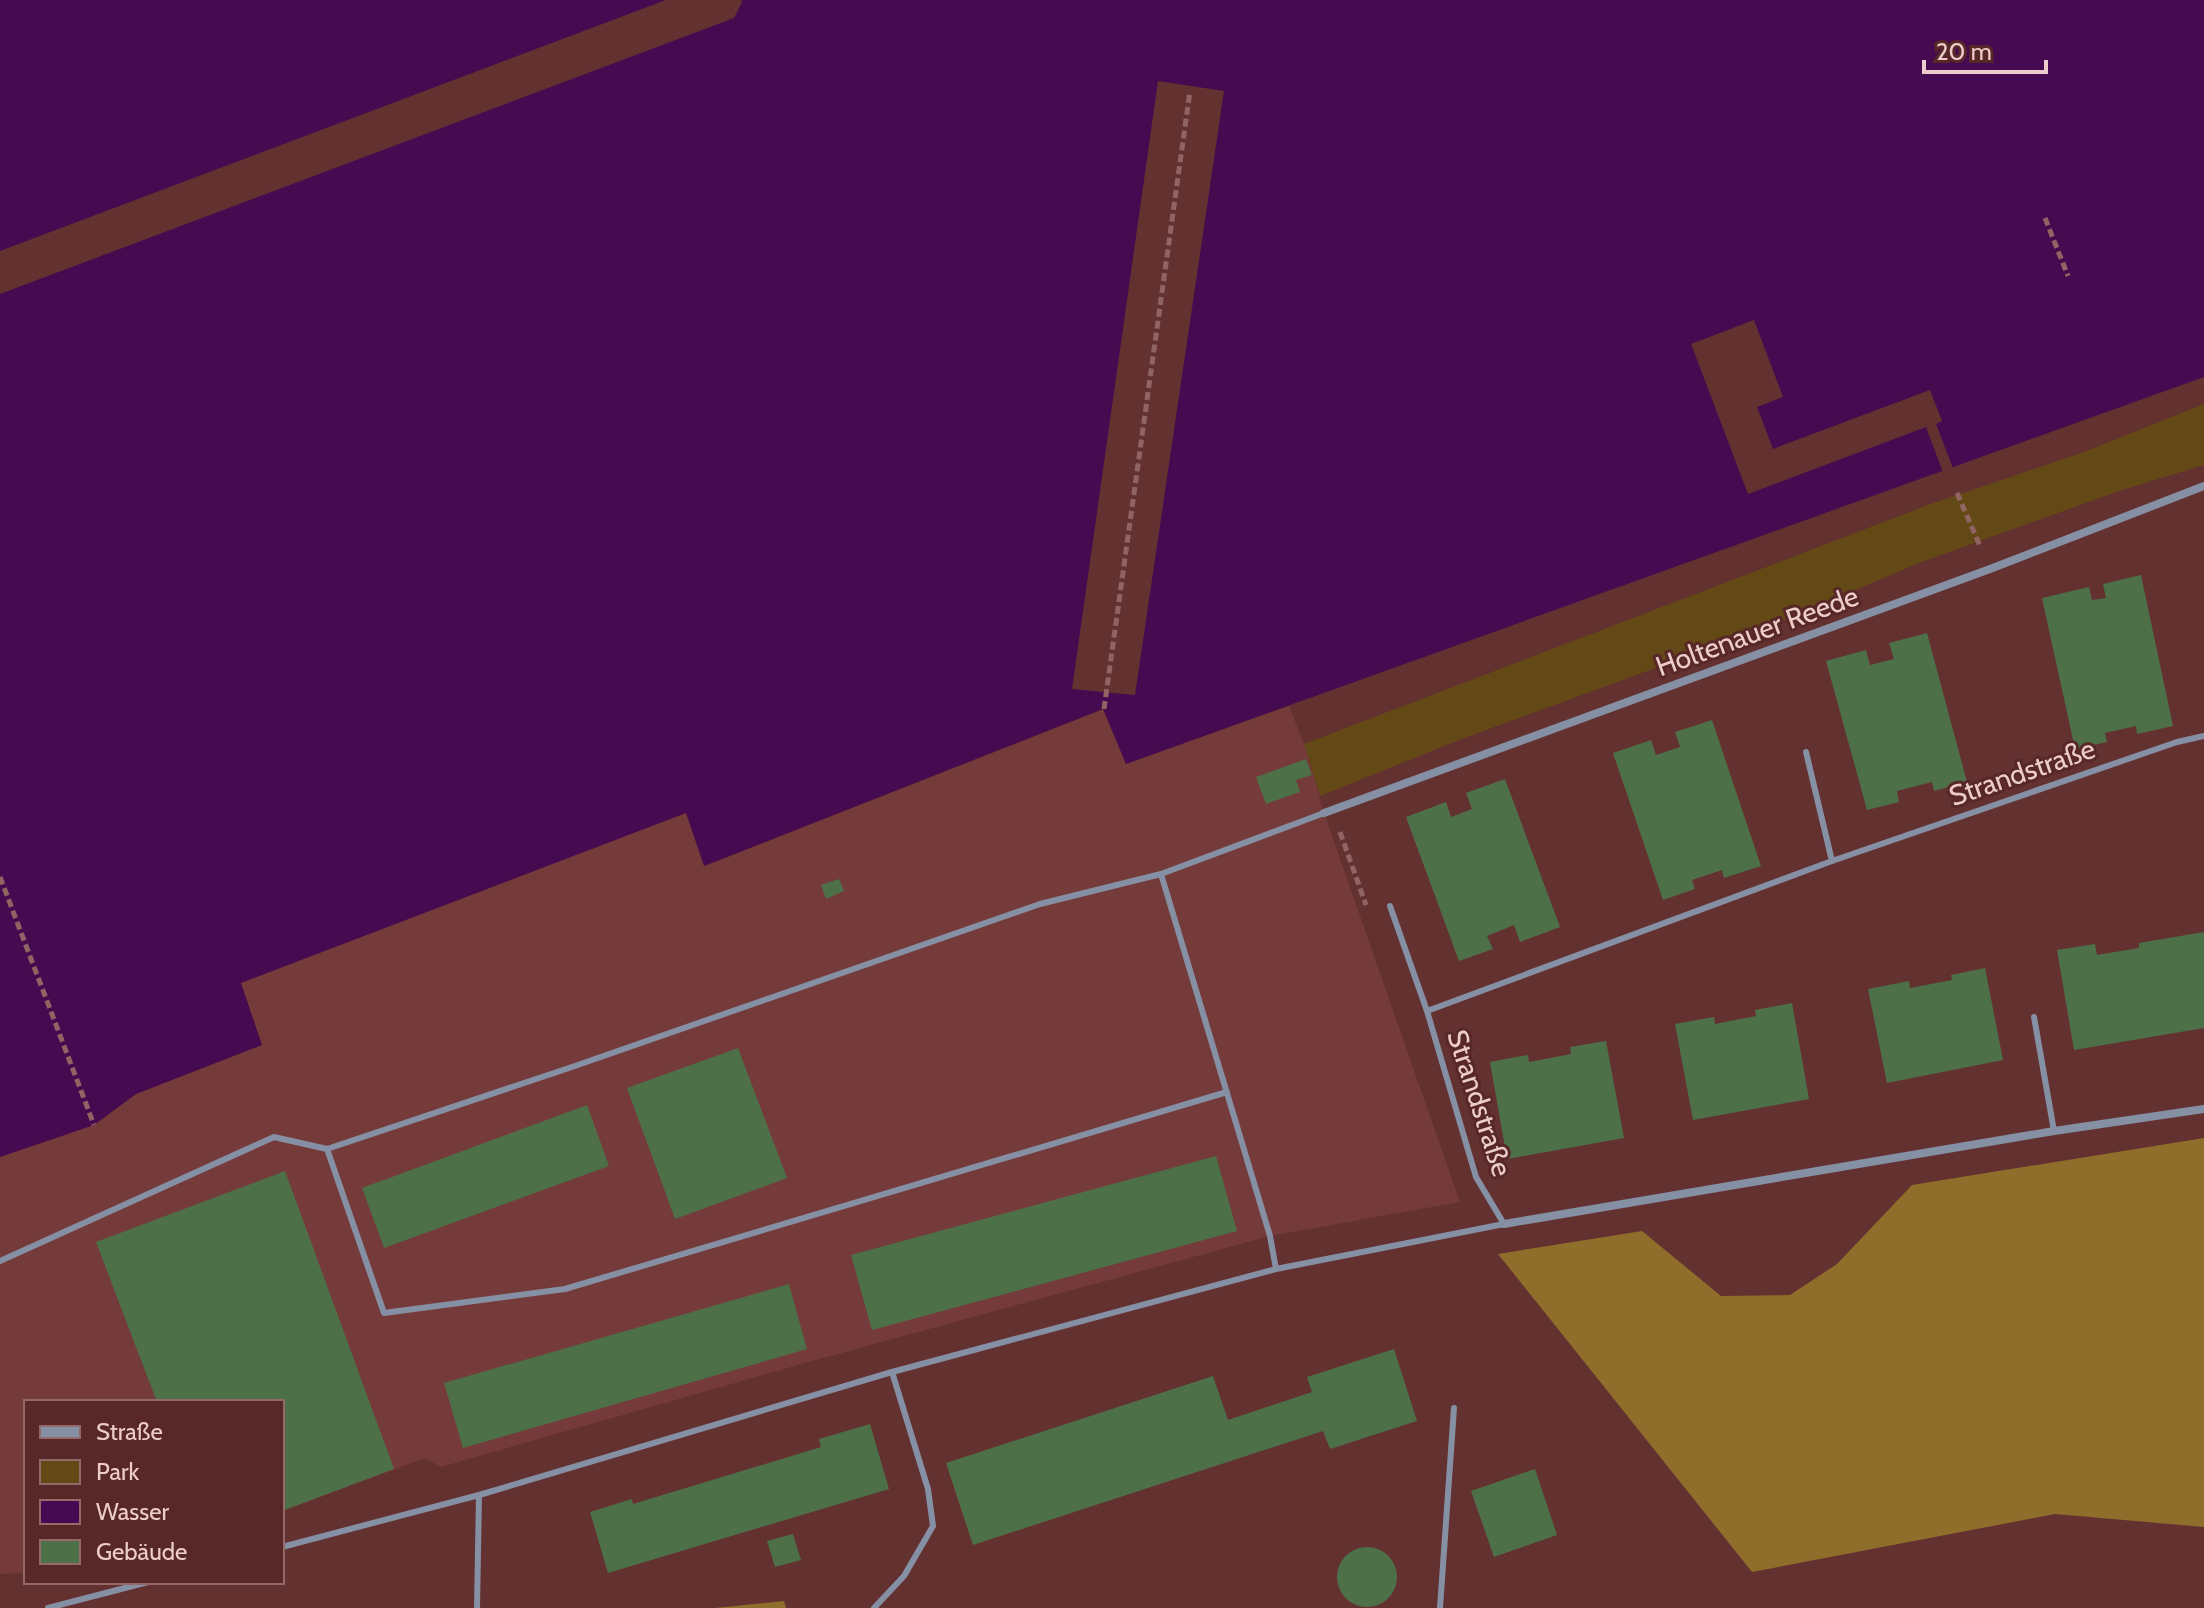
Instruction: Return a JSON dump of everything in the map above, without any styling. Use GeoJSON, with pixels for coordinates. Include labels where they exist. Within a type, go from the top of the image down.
{"type":"FeatureCollection","features":[{"type":"Feature","properties":{"kind":"street","name":"Holtenauer Reede"},"geometry":{"type":"LineString","coordinates":[[1324,813],[1990,569],[2204,486]]}},
{"type":"Feature","properties":{"kind":"street"},"geometry":{"type":"LineString","coordinates":[[1504,1224],[2054,1131],[2204,1109]]}},
{"type":"Feature","properties":{"kind":"lane","name":"Strandstraße"},"geometry":{"type":"LineString","coordinates":[[1504,1224],[1476,1177],[1427,1011],[1832,861],[2177,742],[2204,736]]}},
{"type":"Feature","properties":{"kind":"lane"},"geometry":{"type":"LineString","coordinates":[[1806,752],[1832,861]]}},
{"type":"Feature","properties":{"kind":"lane"},"geometry":{"type":"LineString","coordinates":[[0,1261],[274,1137],[327,1149],[1040,904],[1161,874],[1324,813]]}},
{"type":"Feature","properties":{"kind":"lane"},"geometry":{"type":"LineString","coordinates":[[1161,874],[1270,1236],[1276,1269]]}},
{"type":"Feature","properties":{"kind":"lane"},"geometry":{"type":"LineString","coordinates":[[1390,906],[1427,1011]]}},
{"type":"Feature","properties":{"kind":"lane"},"geometry":{"type":"LineString","coordinates":[[2034,1017],[2054,1131]]}},
{"type":"Feature","properties":{"kind":"lane"},"geometry":{"type":"LineString","coordinates":[[327,1149],[384,1313],[565,1289],[1227,1092]]}},
{"type":"Feature","properties":{"kind":"lane"},"geometry":{"type":"LineString","coordinates":[[284,1546],[479,1495],[892,1372],[1276,1269],[1504,1224]]}},
{"type":"Feature","properties":{"kind":"lane"},"geometry":{"type":"LineString","coordinates":[[874,1608],[904,1576],[933,1526],[928,1489],[892,1372]]}},
{"type":"Feature","properties":{"kind":"lane"},"geometry":{"type":"LineString","coordinates":[[1440,1608],[1454,1408]]}},
{"type":"Feature","properties":{"kind":"lane"},"geometry":{"type":"LineString","coordinates":[[477,1608],[479,1495]]}},
{"type":"Feature","properties":{"kind":"lane"},"geometry":{"type":"LineString","coordinates":[[48,1608],[140,1584]]}},
{"type":"Feature","properties":{"kind":"path"},"geometry":{"type":"LineString","coordinates":[[1104,709],[1190,91]]}},
{"type":"Feature","properties":{"kind":"path"},"geometry":{"type":"LineString","coordinates":[[2045,218],[2068,276]]}},
{"type":"Feature","properties":{"kind":"path"},"geometry":{"type":"LineString","coordinates":[[1957,493],[1990,569]]}},
{"type":"Feature","properties":{"kind":"path"},"geometry":{"type":"LineString","coordinates":[[0,877],[94,1125]]}},
{"type":"Feature","properties":{"kind":"shaded area"},"geometry":{"type":"Polygon","coordinates":[[[1289,706],[1460,1202],[1270,1236],[805,1363],[441,1467],[425,1458],[284,1510],[284,1400],[24,1400],[24,1573],[0,1574],[0,1157],[94,1125],[136,1094],[262,1045],[240,983],[687,812],[705,866],[1104,709],[1126,764],[1289,706]]]}},
{"type":"Feature","properties":{"kind":"shaded area"},"geometry":{"type":"Polygon","coordinates":[[[2204,1138],[2204,1527],[2055,1514],[1752,1572],[1498,1254],[1642,1231],[1721,1296],[1790,1295],[1837,1264],[1912,1185],[2204,1138]]]}},
{"type":"Feature","properties":{"kind":"shaded area"},"geometry":{"type":"Polygon","coordinates":[[[784,1601],[786,1608],[715,1608],[784,1601]]]}},
{"type":"Feature","properties":{"kind":"green space"},"geometry":{"type":"Polygon","coordinates":[[[2204,404],[2204,465],[2119,491],[1919,563],[1775,624],[1459,740],[1320,796],[1304,744],[1928,505],[2084,452],[2204,404]]]}},
{"type":"Feature","properties":{"kind":"water"},"geometry":{"type":"Polygon","coordinates":[[[0,0],[2204,0],[2204,377],[1126,764],[1103,709],[704,866],[686,813],[241,983],[262,1045],[136,1094],[94,1125],[0,1157],[0,0]]]}},
{"type":"Feature","properties":{"kind":"pier"},"geometry":{"type":"Polygon","coordinates":[[[666,0],[742,2],[734,18],[0,294],[0,251],[666,0]]]}},
{"type":"Feature","properties":{"kind":"pier"},"geometry":{"type":"Polygon","coordinates":[[[1158,81],[1224,91],[1135,695],[1072,689],[1158,81]]]}},
{"type":"Feature","properties":{"kind":"pier"},"geometry":{"type":"Polygon","coordinates":[[[1754,320],[1783,397],[1757,407],[1773,449],[1930,390],[1942,421],[1936,424],[1954,471],[1944,475],[1926,427],[1748,494],[1691,344],[1754,320]]]}},
{"type":"Feature","properties":{"kind":"building"},"geometry":{"type":"Polygon","coordinates":[[[2141,575],[2173,726],[2137,734],[2136,726],[2105,733],[2107,742],[2075,749],[2042,598],[2089,587],[2092,600],[2106,598],[2103,584],[2141,575]]]}},
{"type":"Feature","properties":{"kind":"building"},"geometry":{"type":"Polygon","coordinates":[[[1927,633],[1967,782],[1934,791],[1932,782],[1897,791],[1899,802],[1867,810],[1826,661],[1866,650],[1870,665],[1894,659],[1889,643],[1927,633]]]}},
{"type":"Feature","properties":{"kind":"building"},"geometry":{"type":"Polygon","coordinates":[[[1712,720],[1761,866],[1724,878],[1722,870],[1692,880],[1695,889],[1663,900],[1613,753],[1651,740],[1656,755],[1680,747],[1675,732],[1712,720]]]}},
{"type":"Feature","properties":{"kind":"building"},"geometry":{"type":"Polygon","coordinates":[[[1306,759],[1312,775],[1296,780],[1300,792],[1266,804],[1256,777],[1306,759]]]}},
{"type":"Feature","properties":{"kind":"building"},"geometry":{"type":"Polygon","coordinates":[[[1505,779],[1560,927],[1520,942],[1514,925],[1487,936],[1493,949],[1459,961],[1406,817],[1446,802],[1451,817],[1472,809],[1466,793],[1505,779]]]}},
{"type":"Feature","properties":{"kind":"building"},"geometry":{"type":"Polygon","coordinates":[[[839,879],[844,891],[826,899],[821,885],[839,879]]]}},
{"type":"Feature","properties":{"kind":"building"},"geometry":{"type":"Polygon","coordinates":[[[2204,932],[2204,1028],[2074,1050],[2057,950],[2095,944],[2097,955],[2139,948],[2139,943],[2204,932]]]}},
{"type":"Feature","properties":{"kind":"building"},"geometry":{"type":"Polygon","coordinates":[[[1985,968],[2003,1060],[1887,1083],[1868,989],[1909,981],[1910,988],[1952,980],[1951,975],[1985,968]]]}},
{"type":"Feature","properties":{"kind":"building"},"geometry":{"type":"Polygon","coordinates":[[[1792,1003],[1809,1099],[1693,1120],[1675,1024],[1714,1017],[1715,1024],[1756,1016],[1755,1010],[1792,1003]]]}},
{"type":"Feature","properties":{"kind":"building"},"geometry":{"type":"Polygon","coordinates":[[[1606,1041],[1624,1138],[1507,1159],[1490,1062],[1528,1055],[1529,1062],[1571,1054],[1570,1047],[1606,1041]]]}},
{"type":"Feature","properties":{"kind":"building"},"geometry":{"type":"Polygon","coordinates":[[[738,1048],[787,1178],[675,1219],[627,1088],[738,1048]]]}},
{"type":"Feature","properties":{"kind":"building"},"geometry":{"type":"Polygon","coordinates":[[[587,1105],[609,1166],[384,1248],[362,1188],[587,1105]]]}},
{"type":"Feature","properties":{"kind":"building"},"geometry":{"type":"Polygon","coordinates":[[[1216,1156],[1237,1231],[872,1330],[851,1255],[1216,1156]]]}},
{"type":"Feature","properties":{"kind":"building"},"geometry":{"type":"Polygon","coordinates":[[[285,1171],[394,1469],[284,1510],[284,1400],[156,1400],[96,1242],[285,1171]]]}},
{"type":"Feature","properties":{"kind":"building"},"geometry":{"type":"Polygon","coordinates":[[[789,1284],[807,1349],[463,1448],[444,1383],[789,1284]]]}},
{"type":"Feature","properties":{"kind":"building"},"geometry":{"type":"Polygon","coordinates":[[[1394,1349],[1417,1421],[1330,1449],[1323,1431],[973,1545],[946,1463],[1213,1376],[1228,1420],[1312,1392],[1307,1377],[1394,1349]]]}},
{"type":"Feature","properties":{"kind":"building"},"geometry":{"type":"Polygon","coordinates":[[[870,1424],[889,1489],[608,1573],[590,1512],[632,1499],[633,1504],[821,1447],[819,1439],[870,1424]]]}},
{"type":"Feature","properties":{"kind":"building"},"geometry":{"type":"Polygon","coordinates":[[[1535,1469],[1557,1535],[1494,1557],[1471,1491],[1535,1469]]]}},
{"type":"Feature","properties":{"kind":"building"},"geometry":{"type":"Polygon","coordinates":[[[793,1534],[801,1560],[775,1567],[767,1541],[793,1534]]]}},
{"type":"Feature","properties":{"kind":"building"},"geometry":{"type":"Polygon","coordinates":[[[1367,1547],[1388,1556],[1397,1577],[1388,1598],[1367,1607],[1346,1598],[1337,1577],[1346,1556],[1367,1547]]]}}]}
